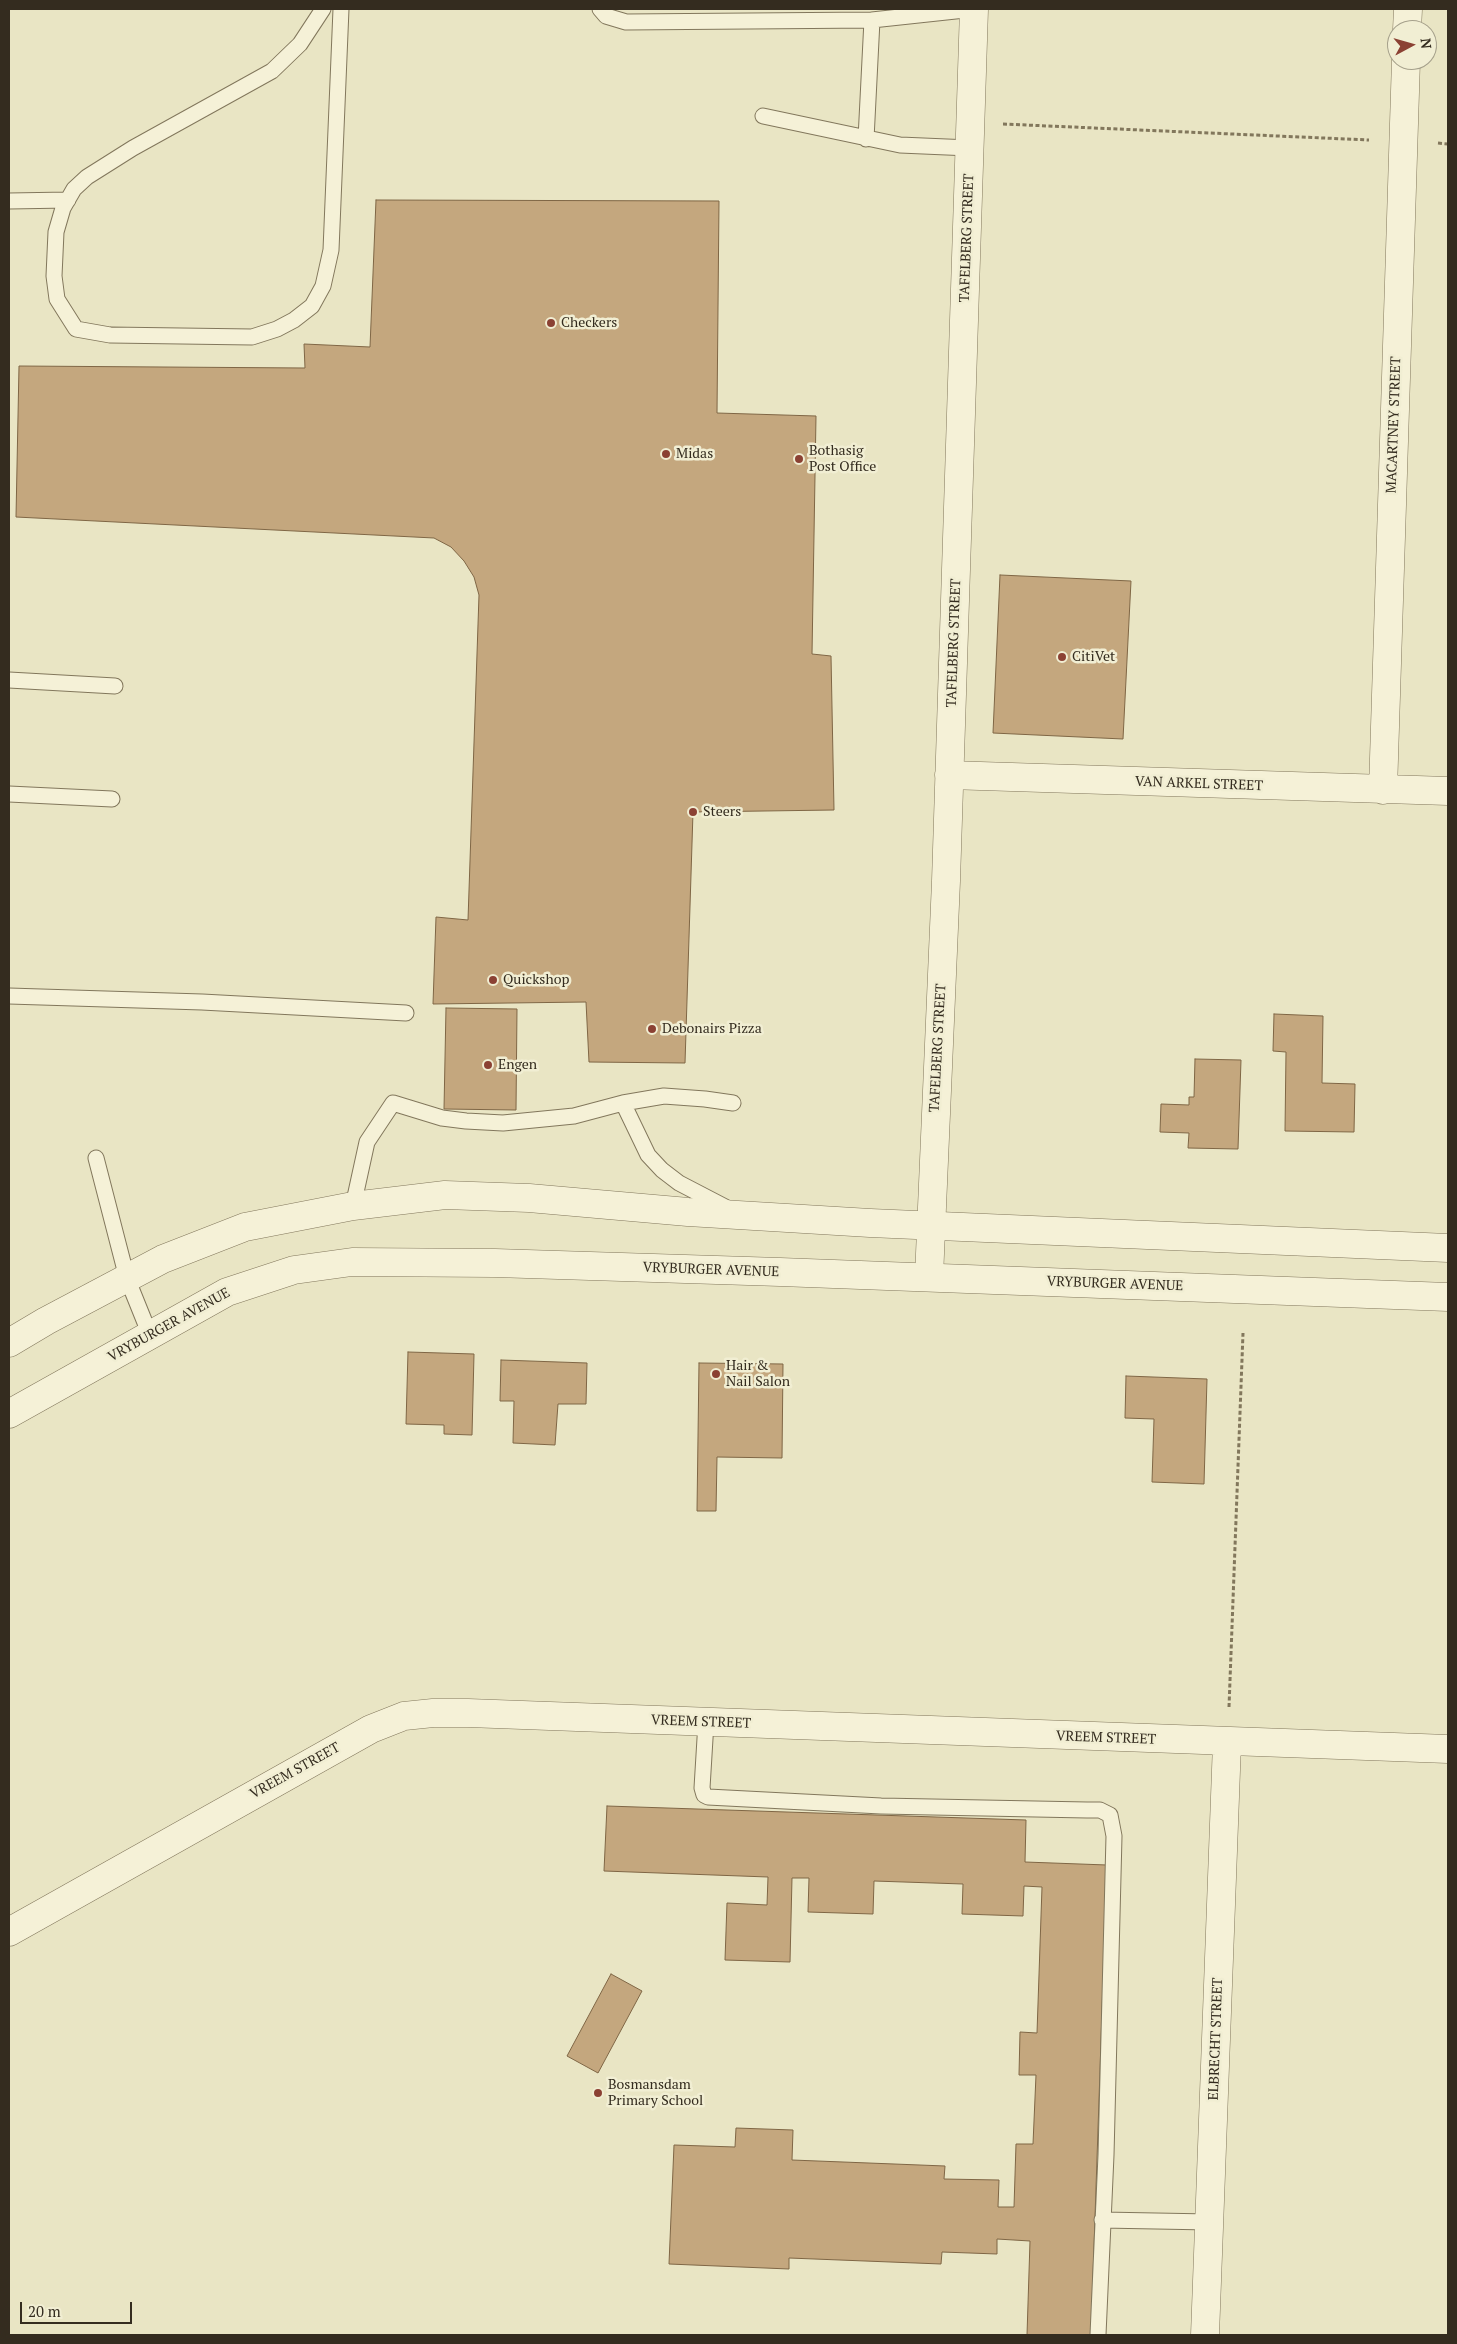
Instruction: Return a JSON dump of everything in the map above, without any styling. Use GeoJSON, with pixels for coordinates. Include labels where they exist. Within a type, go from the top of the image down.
{"type":"FeatureCollection","features":[{"type":"Feature","properties":{"kind":"street","name":"TAFELBERG STREET"},"geometry":{"type":"LineString","coordinates":[[929,1277],[950,776],[974,9]]}},
{"type":"Feature","properties":{"kind":"street","name":"MACARTNEY STREET"},"geometry":{"type":"LineString","coordinates":[[1383,790],[1406,70]]}},
{"type":"Feature","properties":{"kind":"street","name":"VAN ARKEL STREET"},"geometry":{"type":"LineString","coordinates":[[950,776],[1448,791]]}},
{"type":"Feature","properties":{"kind":"street"},"geometry":{"type":"LineString","coordinates":[[9,1344],[46,1321],[163,1258],[245,1227],[353,1206],[445,1195],[529,1198],[742,1215],[1448,1248]]}},
{"type":"Feature","properties":{"kind":"street","name":"VRYBURGER AVENUE"},"geometry":{"type":"LineString","coordinates":[[9,1414],[227,1292],[294,1270],[352,1262],[524,1264],[1448,1296]]}},
{"type":"Feature","properties":{"kind":"street","name":"VREEM STREET"},"geometry":{"type":"LineString","coordinates":[[9,1932],[371,1729],[404,1716],[459,1713],[1448,1749]]}},
{"type":"Feature","properties":{"kind":"street","name":"ELBRECHT STREET"},"geometry":{"type":"LineString","coordinates":[[1205,2335],[1227,1742]]}},
{"type":"Feature","properties":{"kind":"lane"},"geometry":{"type":"LineString","coordinates":[[323,9],[300,44],[272,71],[133,148],[87,177],[74,189],[63,208],[56,232],[54,276],[57,299],[76,329],[110,336],[252,337],[277,329],[294,320],[312,306],[323,286],[331,250],[341,9]]}},
{"type":"Feature","properties":{"kind":"lane"},"geometry":{"type":"LineString","coordinates":[[600,9],[606,16],[626,22],[776,15],[872,20],[974,9]]}},
{"type":"Feature","properties":{"kind":"lane"},"geometry":{"type":"LineString","coordinates":[[866,139],[872,20]]}},
{"type":"Feature","properties":{"kind":"lane"},"geometry":{"type":"LineString","coordinates":[[763,116],[900,145],[970,136]]}},
{"type":"Feature","properties":{"kind":"lane"},"geometry":{"type":"LineString","coordinates":[[9,202],[68,200]]}},
{"type":"Feature","properties":{"kind":"lane"},"geometry":{"type":"LineString","coordinates":[[9,680],[114,686]]}},
{"type":"Feature","properties":{"kind":"lane"},"geometry":{"type":"LineString","coordinates":[[9,794],[112,799]]}},
{"type":"Feature","properties":{"kind":"lane"},"geometry":{"type":"LineString","coordinates":[[9,996],[202,1002],[406,1013]]}},
{"type":"Feature","properties":{"kind":"lane"},"geometry":{"type":"LineString","coordinates":[[353,1206],[367,1142],[393,1103],[442,1118],[504,1123],[574,1116],[623,1103],[664,1096],[733,1103]]}},
{"type":"Feature","properties":{"kind":"lane"},"geometry":{"type":"LineString","coordinates":[[623,1103],[648,1155],[662,1170],[679,1183],[742,1215]]}},
{"type":"Feature","properties":{"kind":"lane"},"geometry":{"type":"LineString","coordinates":[[96,1158],[127,1278],[150,1335]]}},
{"type":"Feature","properties":{"kind":"lane"},"geometry":{"type":"LineString","coordinates":[[706,1722],[702,1788],[704,1795],[708,1797],[881,1806],[1100,1810],[1110,1814],[1114,1836],[1106,2155],[1098,2335]]}},
{"type":"Feature","properties":{"kind":"lane"},"geometry":{"type":"LineString","coordinates":[[1102,2220],[1210,2222]]}},
{"type":"Feature","properties":{"kind":"path"},"geometry":{"type":"LineString","coordinates":[[970,136],[1448,144]]}},
{"type":"Feature","properties":{"kind":"path"},"geometry":{"type":"LineString","coordinates":[[1228,1715],[1243,1333]]}},
{"type":"Feature","properties":{"kind":"building"},"geometry":{"type":"Polygon","coordinates":[[[376,200],[719,201],[717,413],[816,416],[812,654],[831,656],[834,810],[693,812],[685,1063],[589,1062],[586,1002],[433,1004],[436,917],[468,920],[479,595],[474,577],[464,561],[451,547],[434,538],[16,517],[19,366],[305,368],[304,344],[370,347],[376,200]]]}},
{"type":"Feature","properties":{"kind":"building","name":"CitiVet"},"geometry":{"type":"Polygon","coordinates":[[[1000,575],[1131,581],[1123,739],[993,733],[1000,575]]]}},
{"type":"Feature","properties":{"kind":"building"},"geometry":{"type":"Polygon","coordinates":[[[446,1008],[517,1009],[516,1110],[444,1109],[446,1008]]]}},
{"type":"Feature","properties":{"kind":"building"},"geometry":{"type":"Polygon","coordinates":[[[1274,1014],[1323,1016],[1322,1083],[1355,1084],[1354,1132],[1285,1131],[1286,1052],[1273,1051],[1274,1014]]]}},
{"type":"Feature","properties":{"kind":"building"},"geometry":{"type":"Polygon","coordinates":[[[1195,1059],[1241,1060],[1238,1149],[1188,1148],[1189,1133],[1160,1132],[1161,1104],[1189,1105],[1189,1097],[1194,1097],[1195,1059]]]}},
{"type":"Feature","properties":{"kind":"building"},"geometry":{"type":"Polygon","coordinates":[[[408,1352],[474,1354],[472,1435],[444,1434],[444,1425],[406,1424],[408,1352]]]}},
{"type":"Feature","properties":{"kind":"building"},"geometry":{"type":"Polygon","coordinates":[[[501,1360],[587,1363],[586,1404],[558,1404],[555,1445],[513,1443],[514,1401],[500,1401],[501,1360]]]}},
{"type":"Feature","properties":{"kind":"building"},"geometry":{"type":"Polygon","coordinates":[[[699,1363],[783,1364],[782,1458],[717,1457],[716,1511],[697,1511],[699,1363]]]}},
{"type":"Feature","properties":{"kind":"building"},"geometry":{"type":"Polygon","coordinates":[[[1126,1376],[1207,1379],[1204,1484],[1152,1482],[1154,1419],[1125,1418],[1126,1376]]]}},
{"type":"Feature","properties":{"kind":"building"},"geometry":{"type":"Polygon","coordinates":[[[607,1806],[1026,1820],[1025,1862],[1107,1865],[1091,2335],[1027,2335],[1030,2241],[997,2239],[997,2254],[942,2252],[941,2264],[789,2258],[789,2269],[669,2264],[674,2145],[735,2147],[736,2128],[793,2130],[792,2160],[945,2166],[944,2179],[999,2180],[998,2207],[1014,2207],[1016,2144],[1033,2144],[1036,2075],[1019,2075],[1020,2032],[1037,2033],[1042,1887],[1024,1886],[1023,1916],[962,1914],[963,1884],[874,1881],[873,1914],[808,1912],[809,1878],[792,1878],[790,1962],[725,1960],[727,1903],[767,1905],[768,1877],[604,1871],[607,1806]]]}},
{"type":"Feature","properties":{"kind":"building"},"geometry":{"type":"Polygon","coordinates":[[[611,1974],[642,1991],[598,2073],[567,2056],[611,1974]]]}},
{"type":"Feature","properties":{"kind":"place","name":"Checkers"},"geometry":{"type":"Point","coordinates":[551,323]}},
{"type":"Feature","properties":{"kind":"place","name":"Midas"},"geometry":{"type":"Point","coordinates":[666,454]}},
{"type":"Feature","properties":{"kind":"place","name":"Bothasig Post Office"},"geometry":{"type":"Point","coordinates":[799,459]}},
{"type":"Feature","properties":{"kind":"place","name":"CitiVet"},"geometry":{"type":"Point","coordinates":[1062,657]}},
{"type":"Feature","properties":{"kind":"place","name":"Steers"},"geometry":{"type":"Point","coordinates":[693,812]}},
{"type":"Feature","properties":{"kind":"place","name":"Quickshop"},"geometry":{"type":"Point","coordinates":[493,980]}},
{"type":"Feature","properties":{"kind":"place","name":"Debonairs Pizza"},"geometry":{"type":"Point","coordinates":[652,1029]}},
{"type":"Feature","properties":{"kind":"place","name":"Engen"},"geometry":{"type":"Point","coordinates":[488,1065]}},
{"type":"Feature","properties":{"kind":"place","name":"Hair & Nail Salon"},"geometry":{"type":"Point","coordinates":[716,1374]}},
{"type":"Feature","properties":{"kind":"place","name":"Bosmansdam Primary School"},"geometry":{"type":"Point","coordinates":[598,2093]}}]}
